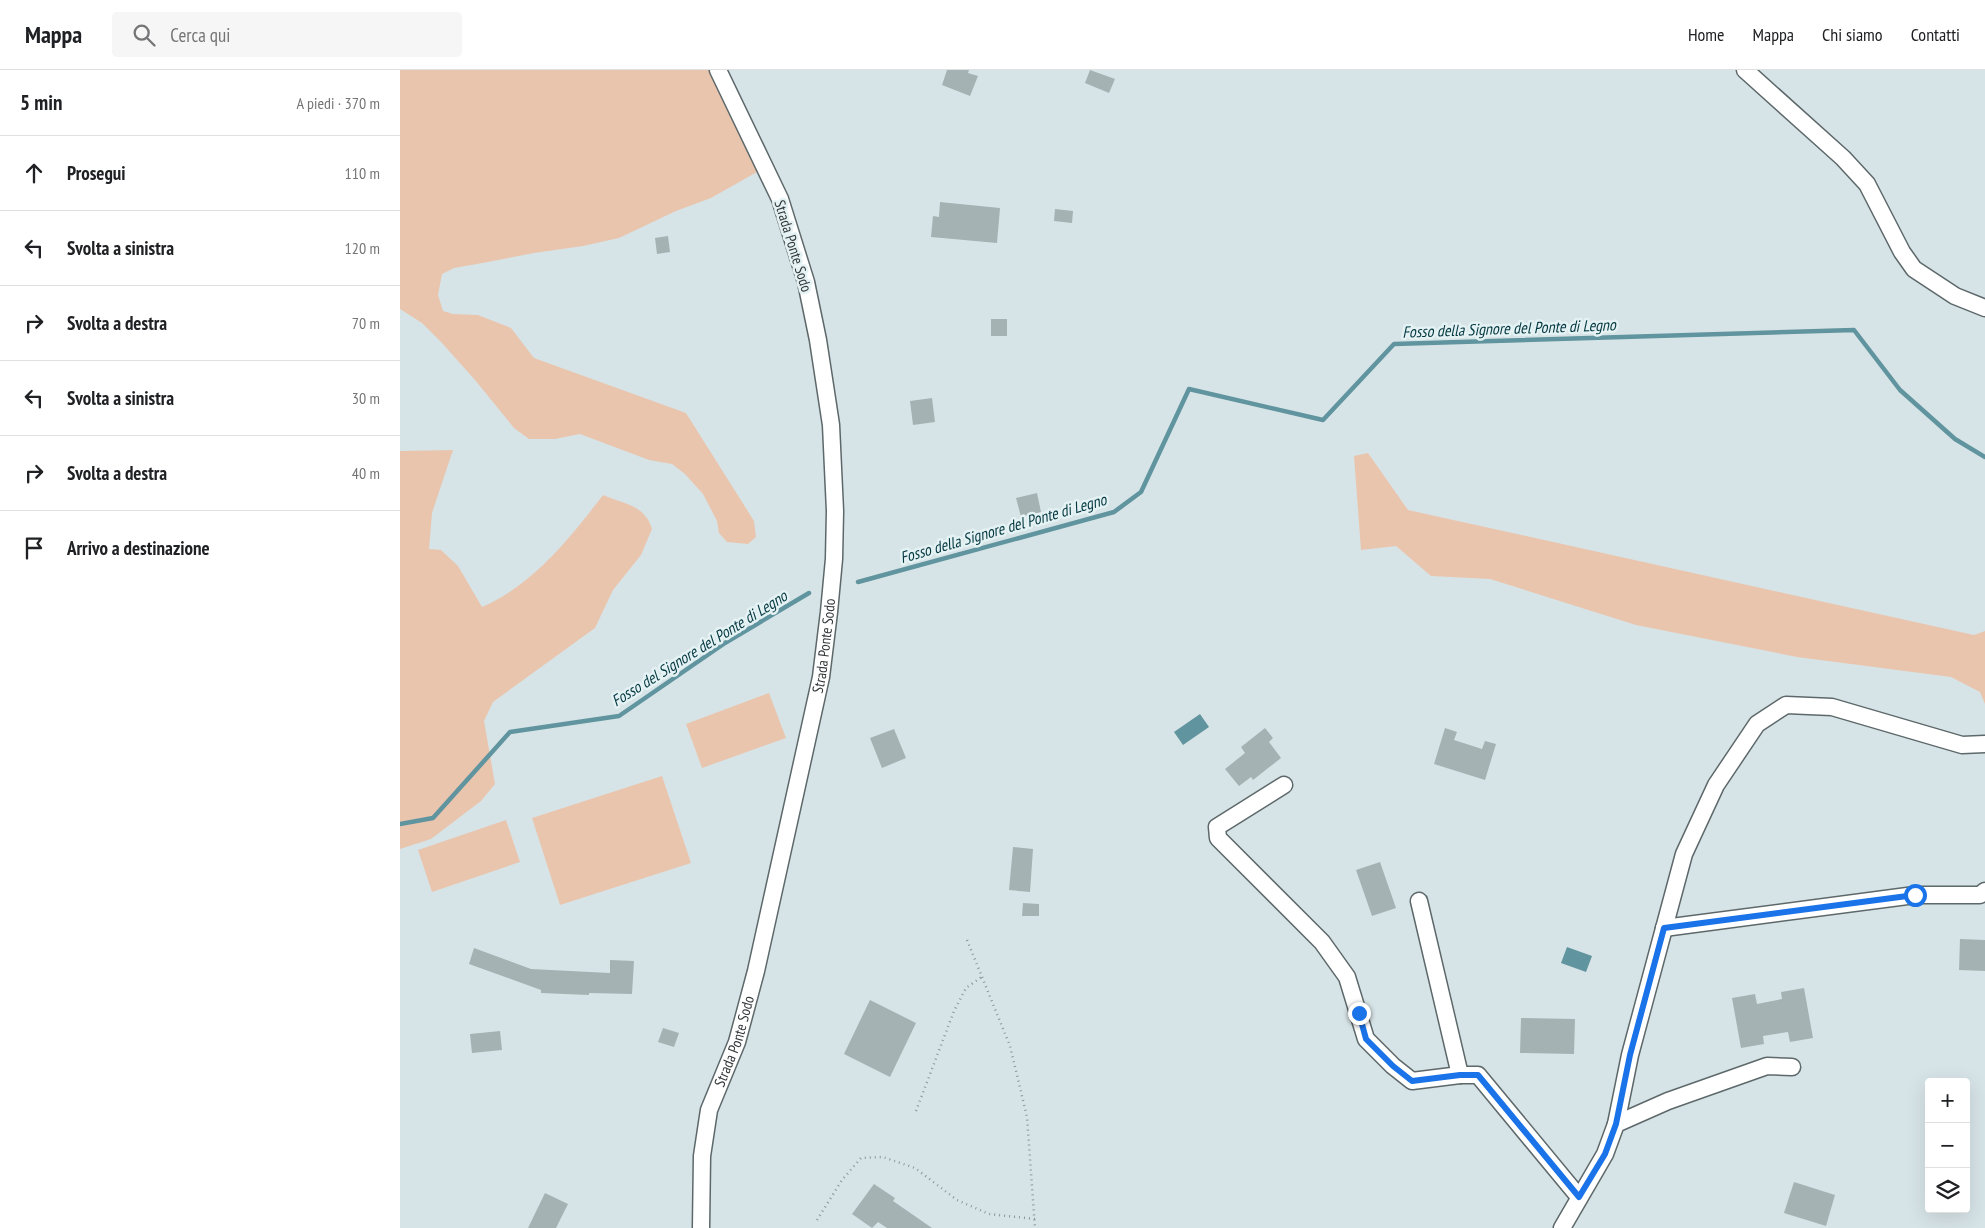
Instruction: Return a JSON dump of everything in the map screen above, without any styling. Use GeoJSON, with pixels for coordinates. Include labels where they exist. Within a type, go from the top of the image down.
{"type":"FeatureCollection","features":[{"type":"Feature","properties":{"kind":"street","name":"Strada Ponte Sodo"},"geometry":{"type":"LineString","coordinates":[[701,1228],[702,1156],[709,1110],[737,1042],[756,971],[820,677],[830,612],[835,520],[831,425],[818,340],[806,282],[780,199],[718,70]]}},
{"type":"Feature","properties":{"kind":"street"},"geometry":{"type":"LineString","coordinates":[[1745,70],[1843,158],[1867,184],[1902,252],[1914,269],[1955,296],[1985,308]]}},
{"type":"Feature","properties":{"kind":"street"},"geometry":{"type":"LineString","coordinates":[[1562,1228],[1605,1154],[1616,1124],[1630,1055],[1684,854],[1716,785],[1757,724],[1786,705],[1832,707],[1962,745],[1985,744]]}},
{"type":"Feature","properties":{"kind":"street"},"geometry":{"type":"LineString","coordinates":[[1284,784],[1217,827],[1218,838],[1322,942],[1347,977],[1366,1039],[1393,1066],[1412,1081],[1460,1075],[1478,1075],[1579,1197]]}},
{"type":"Feature","properties":{"kind":"street"},"geometry":{"type":"LineString","coordinates":[[1664,928],[1915,895],[1980,895],[1985,891]]}},
{"type":"Feature","properties":{"kind":"street"},"geometry":{"type":"LineString","coordinates":[[1419,901],[1460,1075]]}},
{"type":"Feature","properties":{"kind":"street"},"geometry":{"type":"LineString","coordinates":[[1616,1124],[1668,1101],[1768,1066],[1792,1067]]}},
{"type":"Feature","properties":{"kind":"path"},"geometry":{"type":"LineString","coordinates":[[967,940],[1010,1046],[1027,1117],[1036,1228]]}},
{"type":"Feature","properties":{"kind":"path"},"geometry":{"type":"LineString","coordinates":[[916,1111],[954,1012],[966,988],[983,976]]}},
{"type":"Feature","properties":{"kind":"path"},"geometry":{"type":"LineString","coordinates":[[818,1220],[842,1180],[861,1158],[882,1157],[915,1168],[957,1200],[989,1214],[1035,1219]]}},
{"type":"Feature","properties":{"kind":"shaded area"},"geometry":{"type":"Polygon","coordinates":[[[400,70],[709,70],[757,172],[711,198],[676,211],[619,238],[454,268],[442,274],[438,295],[443,311],[453,314],[478,315],[511,328],[534,358],[686,413],[754,521],[756,537],[748,544],[727,542],[719,533],[717,521],[703,494],[685,474],[672,464],[649,460],[580,434],[555,439],[529,439],[514,428],[442,343],[422,323],[400,309],[400,70]]]}},
{"type":"Feature","properties":{"kind":"shaded area"},"geometry":{"type":"Polygon","coordinates":[[[453,450],[432,513],[429,549],[441,550],[458,566],[482,607],[500,598],[534,573],[564,544],[603,495],[639,510],[649,521],[652,529],[641,555],[613,590],[595,628],[493,702],[484,721],[495,784],[481,801],[431,839],[400,849],[400,451],[453,450]]]}},
{"type":"Feature","properties":{"kind":"shaded area"},"geometry":{"type":"Polygon","coordinates":[[[1368,453],[1408,510],[1974,635],[1985,631],[1985,704],[1980,692],[1951,677],[1797,657],[1636,625],[1490,579],[1431,576],[1396,546],[1361,550],[1354,456],[1368,453]]]}},
{"type":"Feature","properties":{"kind":"shaded area"},"geometry":{"type":"Polygon","coordinates":[[[769,693],[786,738],[702,768],[686,724],[769,693]]]}},
{"type":"Feature","properties":{"kind":"shaded area"},"geometry":{"type":"Polygon","coordinates":[[[662,776],[691,863],[560,905],[532,818],[662,776]]]}},
{"type":"Feature","properties":{"kind":"shaded area"},"geometry":{"type":"Polygon","coordinates":[[[506,820],[520,862],[432,892],[418,850],[506,820]]]}},
{"type":"Feature","properties":{"kind":"water"},"geometry":{"type":"Polygon","coordinates":[[[1200,714],[1209,727],[1183,745],[1174,732],[1200,714]]]}},
{"type":"Feature","properties":{"kind":"water"},"geometry":{"type":"Polygon","coordinates":[[[1567,947],[1592,956],[1586,972],[1561,963],[1567,947]]]}},
{"type":"Feature","properties":{"kind":"building"},"geometry":{"type":"Polygon","coordinates":[[[947,70],[969,70],[968,73],[978,76],[970,96],[942,85],[947,70]]]}},
{"type":"Feature","properties":{"kind":"building"},"geometry":{"type":"Polygon","coordinates":[[[1090,70],[1115,79],[1109,93],[1085,83],[1090,70]]]}},
{"type":"Feature","properties":{"kind":"building"},"geometry":{"type":"Polygon","coordinates":[[[940,202],[1000,208],[997,243],[931,237],[933,216],[939,217],[940,202]]]}},
{"type":"Feature","properties":{"kind":"building"},"geometry":{"type":"Polygon","coordinates":[[[1055,209],[1073,211],[1072,223],[1054,221],[1055,209]]]}},
{"type":"Feature","properties":{"kind":"building"},"geometry":{"type":"Polygon","coordinates":[[[668,236],[670,252],[657,254],[655,238],[668,236]]]}},
{"type":"Feature","properties":{"kind":"building"},"geometry":{"type":"Polygon","coordinates":[[[991,319],[1007,319],[1007,336],[991,336],[991,319]]]}},
{"type":"Feature","properties":{"kind":"building"},"geometry":{"type":"Polygon","coordinates":[[[932,398],[935,422],[913,425],[910,401],[932,398]]]}},
{"type":"Feature","properties":{"kind":"building"},"geometry":{"type":"Polygon","coordinates":[[[1037,493],[1041,512],[1021,517],[1016,498],[1037,493]]]}},
{"type":"Feature","properties":{"kind":"building"},"geometry":{"type":"Polygon","coordinates":[[[1265,728],[1273,738],[1269,742],[1281,758],[1253,780],[1251,777],[1239,786],[1225,769],[1245,753],[1241,747],[1265,728]]]}},
{"type":"Feature","properties":{"kind":"building"},"geometry":{"type":"Polygon","coordinates":[[[1445,728],[1457,732],[1454,740],[1482,749],[1485,741],[1496,744],[1485,780],[1434,764],[1445,728]]]}},
{"type":"Feature","properties":{"kind":"building"},"geometry":{"type":"Polygon","coordinates":[[[894,729],[906,758],[882,768],[870,738],[894,729]]]}},
{"type":"Feature","properties":{"kind":"building"},"geometry":{"type":"Polygon","coordinates":[[[1013,847],[1033,849],[1030,892],[1009,890],[1013,847]]]}},
{"type":"Feature","properties":{"kind":"building"},"geometry":{"type":"Polygon","coordinates":[[[1380,862],[1396,908],[1372,916],[1356,870],[1380,862]]]}},
{"type":"Feature","properties":{"kind":"building"},"geometry":{"type":"Polygon","coordinates":[[[1023,903],[1039,904],[1039,916],[1022,916],[1023,903]]]}},
{"type":"Feature","properties":{"kind":"building"},"geometry":{"type":"Polygon","coordinates":[[[1960,939],[1985,940],[1985,971],[1959,970],[1960,939]]]}},
{"type":"Feature","properties":{"kind":"building"},"geometry":{"type":"Polygon","coordinates":[[[474,948],[531,969],[610,973],[610,960],[634,961],[632,994],[541,993],[541,990],[469,964],[474,948]]]}},
{"type":"Feature","properties":{"kind":"building"},"geometry":{"type":"Polygon","coordinates":[[[1804,988],[1813,1038],[1790,1042],[1788,1032],[1763,1036],[1764,1044],[1741,1048],[1732,998],[1755,994],[1757,1004],[1782,999],[1781,992],[1804,988]]]}},
{"type":"Feature","properties":{"kind":"building"},"geometry":{"type":"Polygon","coordinates":[[[870,1000],[916,1023],[890,1077],[844,1054],[870,1000]]]}},
{"type":"Feature","properties":{"kind":"building"},"geometry":{"type":"Polygon","coordinates":[[[1521,1018],[1575,1019],[1574,1054],[1520,1053],[1521,1018]]]}},
{"type":"Feature","properties":{"kind":"building"},"geometry":{"type":"Polygon","coordinates":[[[663,1028],[679,1033],[674,1047],[658,1042],[663,1028]]]}},
{"type":"Feature","properties":{"kind":"building"},"geometry":{"type":"Polygon","coordinates":[[[500,1031],[502,1050],[472,1053],[470,1034],[500,1031]]]}},
{"type":"Feature","properties":{"kind":"building"},"geometry":{"type":"Polygon","coordinates":[[[1794,1182],[1835,1195],[1826,1226],[1784,1213],[1794,1182]]]}},
{"type":"Feature","properties":{"kind":"building"},"geometry":{"type":"Polygon","coordinates":[[[874,1184],[895,1198],[893,1201],[932,1228],[887,1228],[878,1222],[872,1228],[852,1214],[874,1184]]]}},
{"type":"Feature","properties":{"kind":"building"},"geometry":{"type":"Polygon","coordinates":[[[545,1193],[568,1204],[556,1228],[528,1228],[545,1193]]]}},
{"type":"Feature","properties":{"kind":"waterway","name":"Fosso della Signore del Ponte di Legno"},"geometry":{"type":"LineString","coordinates":[[858,582],[1114,512],[1141,492],[1189,389],[1323,420],[1394,344],[1854,330],[1900,390],[1955,439],[1985,457]]}},
{"type":"Feature","properties":{"kind":"waterway","name":"Fosso del Signore del Ponte di Legno"},"geometry":{"type":"LineString","coordinates":[[400,824],[433,818],[510,732],[619,716],[725,643],[809,593]]}},
{"type":"Feature","properties":{"kind":"route"},"geometry":{"type":"LineString","coordinates":[[1359,1013],[1366,1039],[1393,1066],[1412,1081],[1460,1075],[1478,1075],[1579,1197],[1605,1154],[1616,1124],[1630,1055],[1664,928],[1915,895]]}}]}
